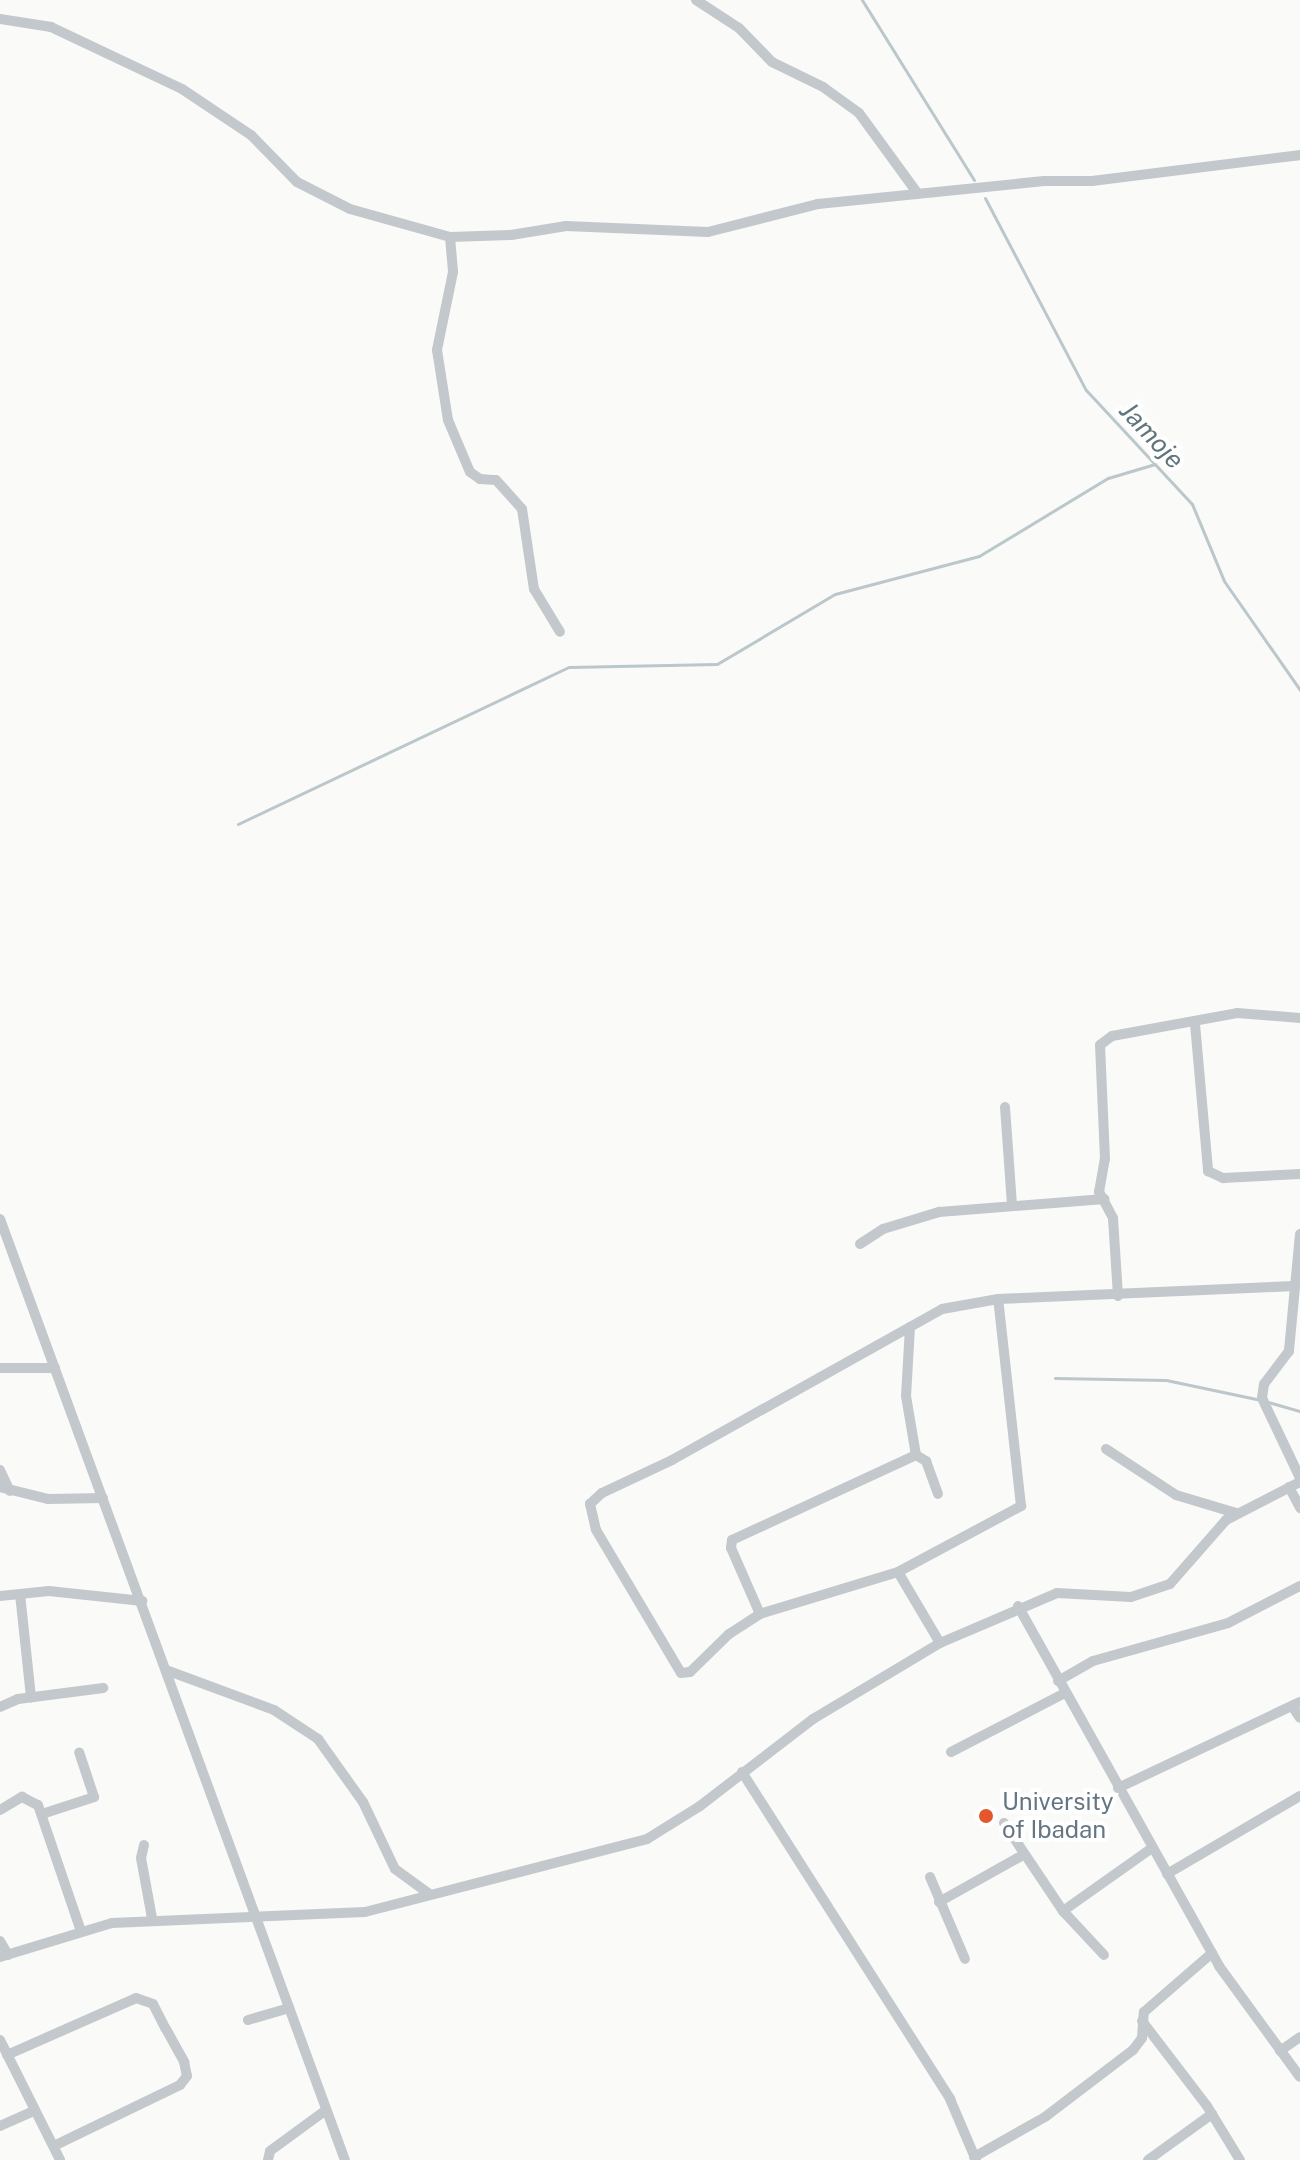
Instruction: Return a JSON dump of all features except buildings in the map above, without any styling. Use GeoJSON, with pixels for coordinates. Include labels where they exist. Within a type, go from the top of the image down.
{"type":"FeatureCollection","features":[{"type":"Feature","properties":{"kind":"street"},"geometry":{"type":"LineString","coordinates":[[696,0],[739,28],[772,62],[823,87],[859,113],[918,194]]}},
{"type":"Feature","properties":{"kind":"street"},"geometry":{"type":"LineString","coordinates":[[0,19],[51,27],[182,89],[251,135],[297,182],[350,209],[450,237],[511,235],[566,226],[708,232],[783,209],[918,194],[1092,181],[1300,155]]}},
{"type":"Feature","properties":{"kind":"street"},"geometry":{"type":"LineString","coordinates":[[450,237],[453,272],[437,350],[441,395],[470,472],[480,479],[496,480],[522,509],[534,589],[560,632]]}},
{"type":"Feature","properties":{"kind":"street"},"geometry":{"type":"LineString","coordinates":[[1118,1296],[1113,1218],[1099,1192],[1105,1159],[1100,1045],[1112,1036],[1252,1012],[1300,1018]]}},
{"type":"Feature","properties":{"kind":"street"},"geometry":{"type":"LineString","coordinates":[[1195,1024],[1208,1171],[1223,1178],[1300,1174]]}},
{"type":"Feature","properties":{"kind":"street"},"geometry":{"type":"LineString","coordinates":[[1005,1107],[1012,1204]]}},
{"type":"Feature","properties":{"kind":"street"},"geometry":{"type":"LineString","coordinates":[[860,1244],[883,1229],[939,1212],[1104,1199]]}},
{"type":"Feature","properties":{"kind":"street"},"geometry":{"type":"LineString","coordinates":[[0,1219],[345,2160]]}},
{"type":"Feature","properties":{"kind":"street"},"geometry":{"type":"LineString","coordinates":[[0,1941],[4,1956],[81,1931],[152,1918],[365,1912],[428,1893],[647,1839],[813,1719],[940,1643],[1018,1606],[1057,1593],[1131,1597],[1170,1584],[1236,1513],[1300,1480],[1262,1398],[1264,1384],[1289,1351],[1300,1234]]}},
{"type":"Feature","properties":{"kind":"street"},"geometry":{"type":"LineString","coordinates":[[998,1299],[1021,1506],[898,1572],[760,1614],[729,1634],[690,1672],[676,1670],[596,1530],[592,1501],[942,1309],[998,1299],[1295,1286]]}},
{"type":"Feature","properties":{"kind":"street"},"geometry":{"type":"LineString","coordinates":[[910,1327],[906,1396],[916,1455],[926,1461],[938,1494]]}},
{"type":"Feature","properties":{"kind":"street"},"geometry":{"type":"LineString","coordinates":[[0,1368],[55,1368]]}},
{"type":"Feature","properties":{"kind":"street"},"geometry":{"type":"LineString","coordinates":[[1106,1449],[1176,1495],[1236,1513]]}},
{"type":"Feature","properties":{"kind":"street"},"geometry":{"type":"LineString","coordinates":[[760,1614],[731,1548],[732,1540],[916,1455]]}},
{"type":"Feature","properties":{"kind":"street"},"geometry":{"type":"LineString","coordinates":[[1,1475],[5,1489],[48,1499],[103,1498]]}},
{"type":"Feature","properties":{"kind":"street"},"geometry":{"type":"LineString","coordinates":[[1289,1487],[1300,1508]]}},
{"type":"Feature","properties":{"kind":"street"},"geometry":{"type":"LineString","coordinates":[[898,1572],[940,1643]]}},
{"type":"Feature","properties":{"kind":"street"},"geometry":{"type":"LineString","coordinates":[[1058,1681],[1093,1661],[1228,1623],[1300,1586]]}},
{"type":"Feature","properties":{"kind":"street"},"geometry":{"type":"LineString","coordinates":[[0,1596],[49,1591],[142,1601]]}},
{"type":"Feature","properties":{"kind":"street"},"geometry":{"type":"LineString","coordinates":[[20,1594],[31,1697]]}},
{"type":"Feature","properties":{"kind":"street"},"geometry":{"type":"LineString","coordinates":[[1018,1606],[1212,1953],[1300,2077]]}},
{"type":"Feature","properties":{"kind":"street"},"geometry":{"type":"LineString","coordinates":[[166,1670],[274,1710],[318,1739],[363,1802],[400,1876],[428,1893]]}},
{"type":"Feature","properties":{"kind":"street"},"geometry":{"type":"LineString","coordinates":[[0,1707],[31,1697],[103,1688]]}},
{"type":"Feature","properties":{"kind":"street"},"geometry":{"type":"LineString","coordinates":[[951,1752],[1065,1693]]}},
{"type":"Feature","properties":{"kind":"street"},"geometry":{"type":"LineString","coordinates":[[1118,1788],[1296,1704],[1300,1718]]}},
{"type":"Feature","properties":{"kind":"street"},"geometry":{"type":"LineString","coordinates":[[42,1814],[94,1797],[79,1752]]}},
{"type":"Feature","properties":{"kind":"street"},"geometry":{"type":"LineString","coordinates":[[742,1772],[950,2099],[975,2158],[1045,2117],[1133,2050],[1142,2038],[1141,2020],[1212,1953]]}},
{"type":"Feature","properties":{"kind":"street"},"geometry":{"type":"LineString","coordinates":[[1167,1874],[1300,1796]]}},
{"type":"Feature","properties":{"kind":"street"},"geometry":{"type":"LineString","coordinates":[[0,1810],[22,1797],[38,1805],[81,1931]]}},
{"type":"Feature","properties":{"kind":"street"},"geometry":{"type":"LineString","coordinates":[[1004,1823],[1063,1911],[1104,1955]]}},
{"type":"Feature","properties":{"kind":"street"},"geometry":{"type":"LineString","coordinates":[[144,1845],[141,1858],[152,1918]]}},
{"type":"Feature","properties":{"kind":"street"},"geometry":{"type":"LineString","coordinates":[[1063,1911],[1152,1848]]}},
{"type":"Feature","properties":{"kind":"street"},"geometry":{"type":"LineString","coordinates":[[939,1902],[1025,1854]]}},
{"type":"Feature","properties":{"kind":"street"},"geometry":{"type":"LineString","coordinates":[[930,1877],[965,1959]]}},
{"type":"Feature","properties":{"kind":"street"},"geometry":{"type":"LineString","coordinates":[[7,2055],[136,1998],[153,2004],[187,2076],[180,2085],[56,2145]]}},
{"type":"Feature","properties":{"kind":"street"},"geometry":{"type":"LineString","coordinates":[[248,2020],[289,2008]]}},
{"type":"Feature","properties":{"kind":"street"},"geometry":{"type":"LineString","coordinates":[[1141,2020],[1212,2114],[1240,2160]]}},
{"type":"Feature","properties":{"kind":"street"},"geometry":{"type":"LineString","coordinates":[[1280,2051],[1300,2037]]}},
{"type":"Feature","properties":{"kind":"street"},"geometry":{"type":"LineString","coordinates":[[0,2040],[26,2085],[33,2111],[56,2145],[60,2160]]}},
{"type":"Feature","properties":{"kind":"street"},"geometry":{"type":"LineString","coordinates":[[268,2160],[270,2151],[326,2110]]}},
{"type":"Feature","properties":{"kind":"street"},"geometry":{"type":"LineString","coordinates":[[0,2126],[33,2111]]}},
{"type":"Feature","properties":{"kind":"street"},"geometry":{"type":"LineString","coordinates":[[1148,2160],[1212,2114]]}},
{"type":"Feature","properties":{"kind":"waterway","name":"Jamoje"},"geometry":{"type":"LineString","coordinates":[[862,0],[974,180]]}},
{"type":"Feature","properties":{"kind":"waterway","name":"Jamoje"},"geometry":{"type":"LineString","coordinates":[[985,198],[1086,390],[1192,504],[1224,581],[1300,690]]}},
{"type":"Feature","properties":{"kind":"waterway"},"geometry":{"type":"LineString","coordinates":[[238,824],[569,667],[717,664],[835,594],[979,556],[1108,478],[1155,464]]}},
{"type":"Feature","properties":{"kind":"waterway"},"geometry":{"type":"LineString","coordinates":[[1055,1378],[1166,1380],[1261,1400]]}},
{"type":"Feature","properties":{"kind":"waterway"},"geometry":{"type":"LineString","coordinates":[[1268,1402],[1300,1411]]}},
{"type":"Feature","properties":{"kind":"place","name":"University of Ibadan"},"geometry":{"type":"Point","coordinates":[986,1816]}}]}
